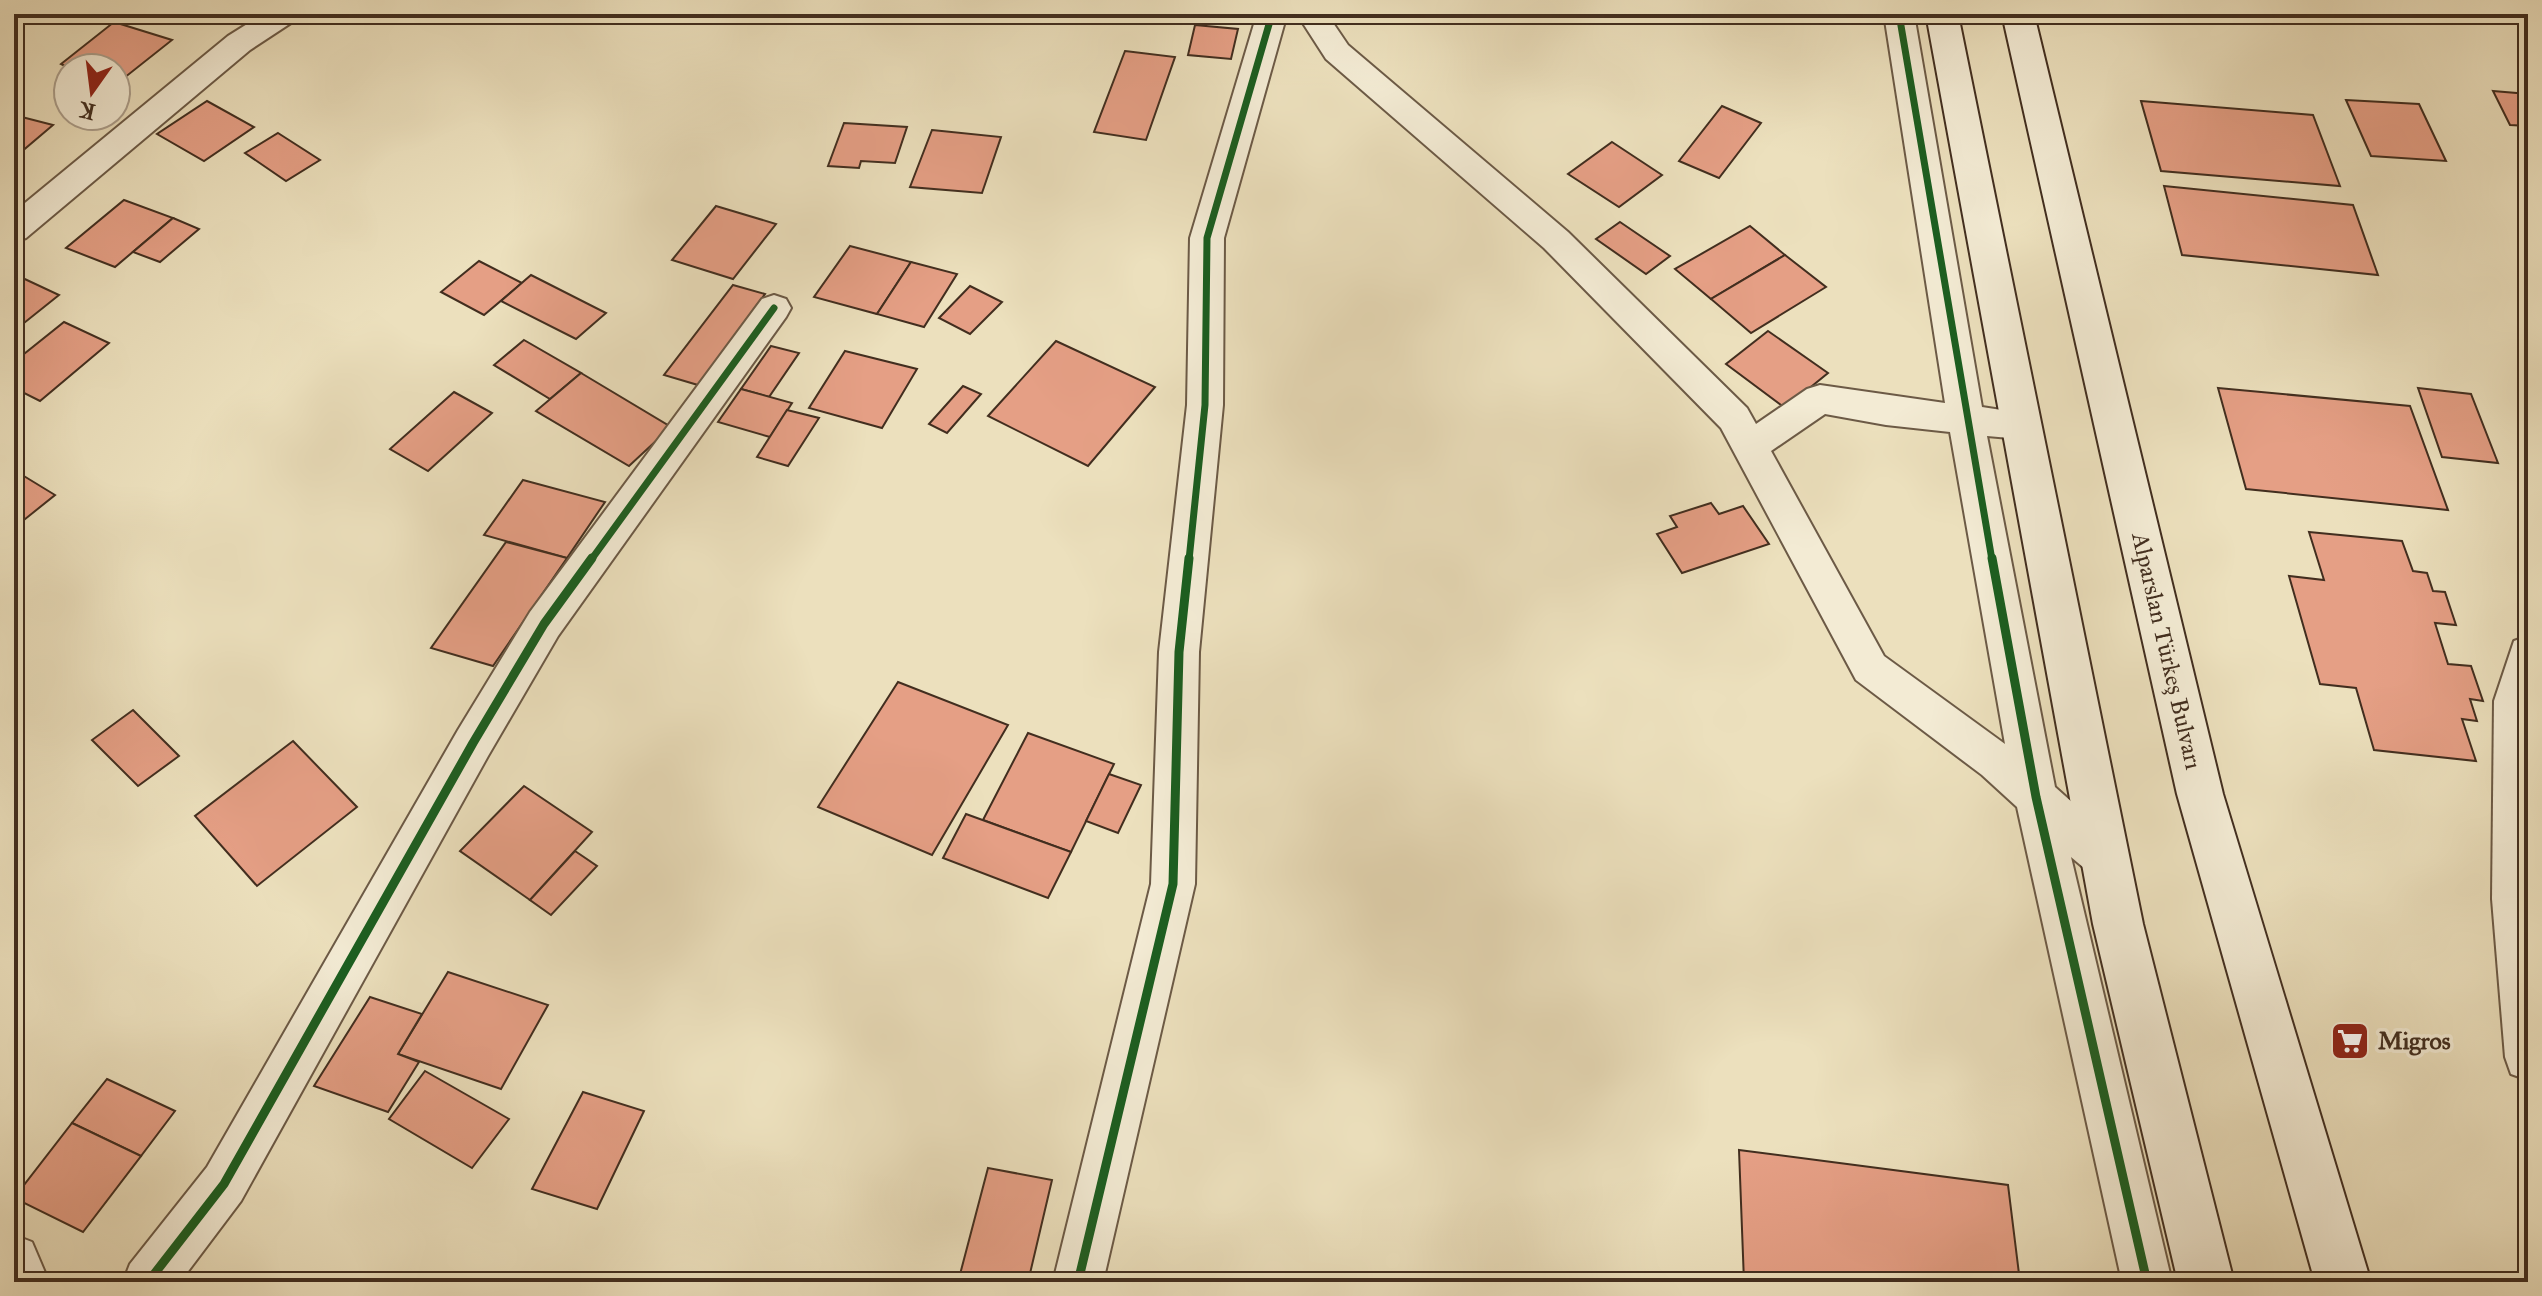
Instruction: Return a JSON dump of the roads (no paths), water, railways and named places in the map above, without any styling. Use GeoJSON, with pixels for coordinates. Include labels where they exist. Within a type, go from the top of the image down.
{"type":"FeatureCollection","features":[{"type":"Feature","properties":{"kind":"main road"},"geometry":{"type":"LineString","coordinates":[[1942,14],[2118,924],[2206,1282]]}},
{"type":"Feature","properties":{"kind":"main road","name":"Alparslan Türkeş Bulvarı"},"geometry":{"type":"LineString","coordinates":[[2018,14],[2200,794],[2343,1282]]}},
{"type":"Feature","properties":{"kind":"street"},"geometry":{"type":"LineString","coordinates":[[14,230],[239,43],[284,14]]}},
{"type":"Feature","properties":{"kind":"street"},"geometry":{"type":"LineString","coordinates":[[1078,1282],[1173,884],[1179,652],[1205,405],[1207,238],[1272,14]]}},
{"type":"Feature","properties":{"kind":"street"},"geometry":{"type":"LineString","coordinates":[[1312,14],[1337,52],[1556,240],[1734,418],[1870,668],[1997,762],[2105,859]]}},
{"type":"Feature","properties":{"kind":"street"},"geometry":{"type":"LineString","coordinates":[[1899,14],[1966,419],[2036,797],[2147,1282]]}},
{"type":"Feature","properties":{"kind":"street"},"geometry":{"type":"LineString","coordinates":[[148,1282],[224,1184],[473,743],[544,624],[774,308]]}},
{"type":"Feature","properties":{"kind":"street"},"geometry":{"type":"LineString","coordinates":[[1749,447],[1820,399],[1886,411],[2021,425]]}},
{"type":"Feature","properties":{"kind":"street"},"geometry":{"type":"LineString","coordinates":[[2528,653],[2514,701],[2514,899],[2528,1057]]}},
{"type":"Feature","properties":{"kind":"street"},"geometry":{"type":"LineString","coordinates":[[14,1260],[24,1282]]}},
{"type":"Feature","properties":{"kind":"place","name":"Migros"},"geometry":{"type":"Point","coordinates":[2350,1041]}}]}
